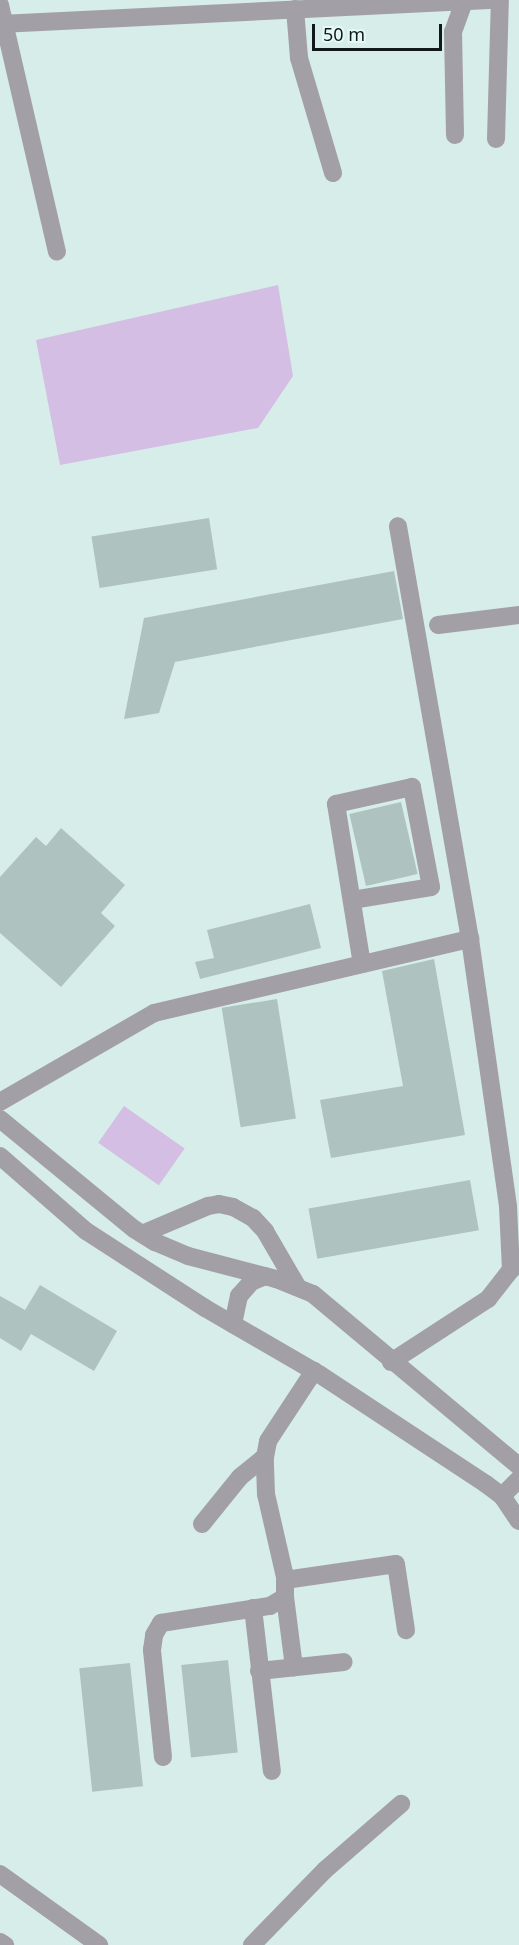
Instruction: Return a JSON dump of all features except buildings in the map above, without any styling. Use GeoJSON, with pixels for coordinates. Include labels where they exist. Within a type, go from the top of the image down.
{"type":"FeatureCollection","features":[{"type":"Feature","properties":{"kind":"street"},"geometry":{"type":"LineString","coordinates":[[2,24],[489,0]]}},
{"type":"Feature","properties":{"kind":"street"},"geometry":{"type":"LineString","coordinates":[[496,139],[500,0]]}},
{"type":"Feature","properties":{"kind":"street"},"geometry":{"type":"LineString","coordinates":[[455,135],[453,32],[464,1]]}},
{"type":"Feature","properties":{"kind":"street"},"geometry":{"type":"LineString","coordinates":[[0,5],[2,24],[57,252]]}},
{"type":"Feature","properties":{"kind":"street"},"geometry":{"type":"LineString","coordinates":[[295,9],[299,58],[333,173]]}},
{"type":"Feature","properties":{"kind":"street"},"geometry":{"type":"LineString","coordinates":[[391,1362],[488,1299],[511,1270],[508,1206],[470,939],[398,526]]}},
{"type":"Feature","properties":{"kind":"street"},"geometry":{"type":"LineString","coordinates":[[438,625],[519,615]]}},
{"type":"Feature","properties":{"kind":"street"},"geometry":{"type":"LineString","coordinates":[[352,900],[431,886],[412,787],[336,804],[362,964]]}},
{"type":"Feature","properties":{"kind":"street"},"geometry":{"type":"LineString","coordinates":[[0,1102],[154,1012],[470,939]]}},
{"type":"Feature","properties":{"kind":"street"},"geometry":{"type":"LineString","coordinates":[[0,1119],[138,1232],[188,1256],[265,1276],[297,1286],[313,1294],[391,1362],[519,1466]]}},
{"type":"Feature","properties":{"kind":"street"},"geometry":{"type":"LineString","coordinates":[[0,1156],[66,1215],[119,1253],[314,1371],[502,1497],[519,1521]]}},
{"type":"Feature","properties":{"kind":"street"},"geometry":{"type":"LineString","coordinates":[[119,1253],[138,1232],[207,1206],[219,1204],[233,1207],[254,1218],[265,1231],[297,1286]]}},
{"type":"Feature","properties":{"kind":"street"},"geometry":{"type":"LineString","coordinates":[[233,1324],[239,1296],[251,1282],[265,1276]]}},
{"type":"Feature","properties":{"kind":"street"},"geometry":{"type":"LineString","coordinates":[[294,1667],[285,1589],[266,1494],[265,1456],[268,1441],[314,1371]]}},
{"type":"Feature","properties":{"kind":"street"},"geometry":{"type":"LineString","coordinates":[[202,1524],[240,1477],[265,1456]]}},
{"type":"Feature","properties":{"kind":"street"},"geometry":{"type":"LineString","coordinates":[[502,1497],[519,1479]]}},
{"type":"Feature","properties":{"kind":"street"},"geometry":{"type":"LineString","coordinates":[[163,1756],[152,1650],[154,1635],[161,1623],[270,1606],[285,1589],[396,1564],[406,1630]]}},
{"type":"Feature","properties":{"kind":"street"},"geometry":{"type":"LineString","coordinates":[[253,1608],[272,1771]]}},
{"type":"Feature","properties":{"kind":"street"},"geometry":{"type":"LineString","coordinates":[[259,1671],[344,1662]]}},
{"type":"Feature","properties":{"kind":"street"},"geometry":{"type":"LineString","coordinates":[[252,1945],[325,1870],[400,1804]]}},
{"type":"Feature","properties":{"kind":"street"},"geometry":{"type":"LineString","coordinates":[[0,1874],[84,1945]]}},
{"type":"Feature","properties":{"kind":"street"},"geometry":{"type":"LineString","coordinates":[[28,1896],[99,1945]]}},
{"type":"Feature","properties":{"kind":"street"},"geometry":{"type":"LineString","coordinates":[[0,1942],[4,1945]]}},
{"type":"Feature","properties":{"kind":"shaded area"},"geometry":{"type":"Polygon","coordinates":[[[278,285],[293,376],[258,428],[60,465],[36,340],[278,285]]]}},
{"type":"Feature","properties":{"kind":"shaded area"},"geometry":{"type":"Polygon","coordinates":[[[124,1106],[185,1148],[159,1185],[98,1143],[124,1106]]]}}]}
